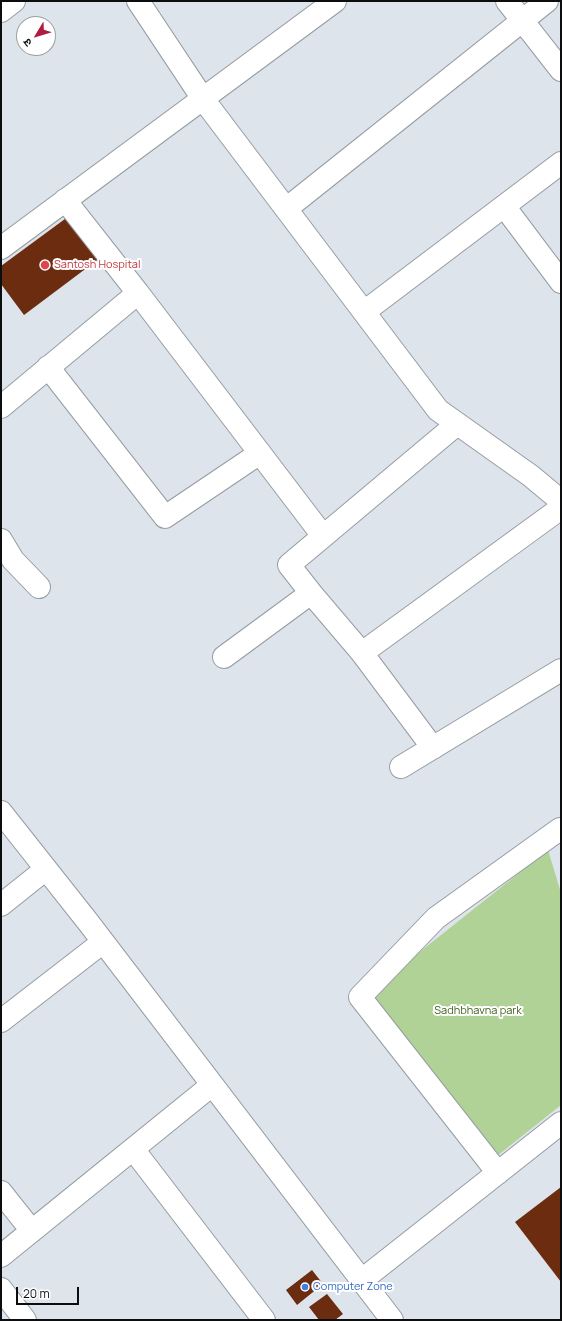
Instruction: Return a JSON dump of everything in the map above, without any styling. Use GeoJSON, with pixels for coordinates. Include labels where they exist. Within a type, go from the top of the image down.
{"type":"FeatureCollection","features":[{"type":"Feature","properties":{"kind":"street"},"geometry":{"type":"LineString","coordinates":[[1,11],[14,1]]}},
{"type":"Feature","properties":{"kind":"street"},"geometry":{"type":"LineString","coordinates":[[138,1],[203,98],[438,410],[531,476],[561,501]]}},
{"type":"Feature","properties":{"kind":"street"},"geometry":{"type":"LineString","coordinates":[[1,248],[335,1]]}},
{"type":"Feature","properties":{"kind":"street"},"geometry":{"type":"LineString","coordinates":[[507,1],[561,70]]}},
{"type":"Feature","properties":{"kind":"street"},"geometry":{"type":"LineString","coordinates":[[286,209],[547,1]]}},
{"type":"Feature","properties":{"kind":"street"},"geometry":{"type":"LineString","coordinates":[[364,312],[561,163]]}},
{"type":"Feature","properties":{"kind":"street"},"geometry":{"type":"LineString","coordinates":[[65,200],[324,536]]}},
{"type":"Feature","properties":{"kind":"street"},"geometry":{"type":"LineString","coordinates":[[504,206],[561,282]]}},
{"type":"Feature","properties":{"kind":"street"},"geometry":{"type":"LineString","coordinates":[[1,407],[138,293]]}},
{"type":"Feature","properties":{"kind":"street"},"geometry":{"type":"LineString","coordinates":[[48,368],[165,518],[260,453]]}},
{"type":"Feature","properties":{"kind":"street"},"geometry":{"type":"LineString","coordinates":[[433,748],[362,653],[289,565],[457,424]]}},
{"type":"Feature","properties":{"kind":"street"},"geometry":{"type":"LineString","coordinates":[[362,653],[561,508]]}},
{"type":"Feature","properties":{"kind":"street"},"geometry":{"type":"LineString","coordinates":[[1,540],[13,560],[39,587]]}},
{"type":"Feature","properties":{"kind":"street"},"geometry":{"type":"LineString","coordinates":[[224,657],[311,593]]}},
{"type":"Feature","properties":{"kind":"street"},"geometry":{"type":"LineString","coordinates":[[401,767],[561,670]]}},
{"type":"Feature","properties":{"kind":"street"},"geometry":{"type":"LineString","coordinates":[[1,812],[103,942],[392,1320]]}},
{"type":"Feature","properties":{"kind":"street"},"geometry":{"type":"LineString","coordinates":[[498,1173],[360,997],[436,918],[561,830]]}},
{"type":"Feature","properties":{"kind":"street"},"geometry":{"type":"LineString","coordinates":[[1,905],[46,869]]}},
{"type":"Feature","properties":{"kind":"street"},"geometry":{"type":"LineString","coordinates":[[1,1021],[103,942]]}},
{"type":"Feature","properties":{"kind":"street"},"geometry":{"type":"LineString","coordinates":[[1,1256],[212,1085]]}},
{"type":"Feature","properties":{"kind":"street"},"geometry":{"type":"LineString","coordinates":[[362,1280],[561,1123]]}},
{"type":"Feature","properties":{"kind":"street"},"geometry":{"type":"LineString","coordinates":[[133,1149],[264,1320]]}},
{"type":"Feature","properties":{"kind":"street"},"geometry":{"type":"LineString","coordinates":[[1,1192],[32,1231]]}},
{"type":"Feature","properties":{"kind":"street"},"geometry":{"type":"LineString","coordinates":[[1,1289],[25,1320]]}},
{"type":"Feature","properties":{"kind":"green space","name":"Sadhbhavna park"},"geometry":{"type":"Polygon","coordinates":[[[548,850],[561,893],[561,1105],[492,1160],[363,997],[548,850]]]}},
{"type":"Feature","properties":{"kind":"building"},"geometry":{"type":"Polygon","coordinates":[[[69,216],[100,258],[24,315],[1,284],[1,266],[69,216]]]}},
{"type":"Feature","properties":{"kind":"building"},"geometry":{"type":"Polygon","coordinates":[[[561,1187],[561,1282],[515,1222],[561,1187]]]}},
{"type":"Feature","properties":{"kind":"building","name":"Computer Zone"},"geometry":{"type":"Polygon","coordinates":[[[312,1270],[323,1284],[297,1305],[286,1290],[312,1270]]]}},
{"type":"Feature","properties":{"kind":"building"},"geometry":{"type":"Polygon","coordinates":[[[327,1294],[343,1314],[335,1320],[319,1320],[309,1307],[327,1294]]]}},
{"type":"Feature","properties":{"kind":"place","name":"Santosh Hospital"},"geometry":{"type":"Point","coordinates":[45,265]}},
{"type":"Feature","properties":{"kind":"place","name":"Computer Zone"},"geometry":{"type":"Point","coordinates":[305,1287]}}]}
